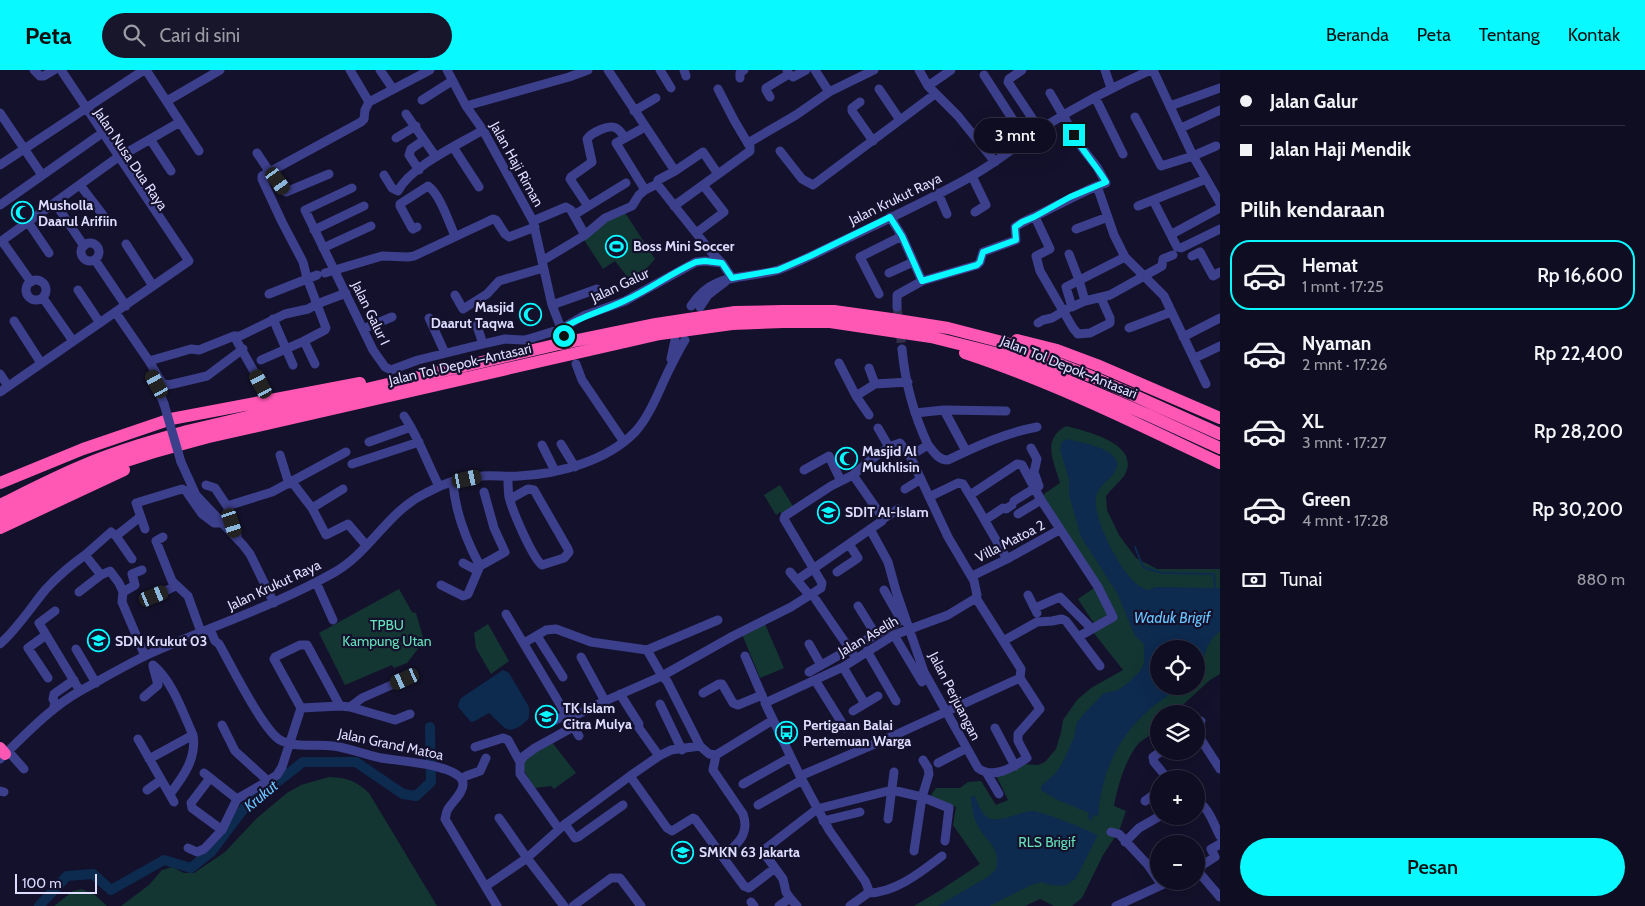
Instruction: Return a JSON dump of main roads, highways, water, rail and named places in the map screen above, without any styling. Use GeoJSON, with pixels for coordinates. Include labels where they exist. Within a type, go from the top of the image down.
{"type":"FeatureCollection","features":[{"type":"Feature","properties":{"kind":"highway","name":"Jalan Tol Depok–Antasari"},"geometry":{"type":"LineString","coordinates":[[0,505],[38,485],[85,464],[135,446],[187,431],[559,344],[700,316],[734,312],[834,311],[948,328],[1006,343],[1095,378],[1220,434]]}},
{"type":"Feature","properties":{"kind":"highway","name":"Jalan Tol Depok–Antasari"},"geometry":{"type":"LineString","coordinates":[[0,518],[88,476],[166,448],[660,334],[732,324],[830,322],[931,337],[1004,355],[1148,415],[1220,448]]}},
{"type":"Feature","properties":{"kind":"highway"},"geometry":{"type":"LineString","coordinates":[[948,328],[993,334],[1057,350],[1096,364],[1220,418]]}},
{"type":"Feature","properties":{"kind":"highway"},"geometry":{"type":"LineString","coordinates":[[931,337],[951,348],[1002,365],[1109,411],[1220,463]]}},
{"type":"Feature","properties":{"kind":"highway"},"geometry":{"type":"LineString","coordinates":[[0,483],[83,449],[171,419],[375,380],[430,375]]}},
{"type":"Feature","properties":{"kind":"highway"},"geometry":{"type":"LineString","coordinates":[[0,528],[129,468],[166,448]]}},
{"type":"Feature","properties":{"kind":"highway"},"geometry":{"type":"LineString","coordinates":[[0,499],[38,485]]}},
{"type":"Feature","properties":{"kind":"water","name":"Waduk Brigif"},"geometry":{"type":"Polygon","coordinates":[[[1066,439],[1092,445],[1110,453],[1115,458],[1117,465],[1114,473],[1099,490],[1096,497],[1096,506],[1098,518],[1109,544],[1131,579],[1148,590],[1156,587],[1220,588],[1220,631],[1212,639],[1205,653],[1205,640],[1150,640],[1150,695],[1168,695],[1155,705],[1150,705],[1150,709],[1129,731],[1120,744],[1107,771],[1098,816],[1093,815],[1092,820],[1088,819],[1089,813],[1058,800],[1041,790],[1041,786],[1055,774],[1062,764],[1074,737],[1077,722],[1083,715],[1103,694],[1118,690],[1140,671],[1144,663],[1144,644],[1135,636],[1117,593],[1081,537],[1069,495],[1069,480],[1060,449],[1062,442],[1066,439]]]}},
{"type":"Feature","properties":{"kind":"water"},"geometry":{"type":"Polygon","coordinates":[[[503,670],[509,673],[529,707],[528,719],[519,727],[510,730],[489,713],[471,722],[458,707],[461,698],[503,670]]]}},
{"type":"Feature","properties":{"kind":"water"},"geometry":{"type":"Polygon","coordinates":[[[975,796],[982,812],[991,819],[1003,819],[1031,811],[1054,817],[1097,835],[1076,878],[1068,884],[1061,886],[1041,882],[1031,885],[989,906],[938,906],[989,876],[996,869],[995,849],[977,824],[972,808],[971,797],[975,796]]]}},
{"type":"Feature","properties":{"kind":"waterway"},"geometry":{"type":"LineString","coordinates":[[1135,547],[1143,567],[1161,573],[1214,574],[1215,588]]}},
{"type":"Feature","properties":{"kind":"waterway","name":"Krukut"},"geometry":{"type":"LineString","coordinates":[[39,906],[67,876],[93,874],[111,890],[164,860],[191,868],[212,851],[245,807],[303,762],[356,762],[403,794],[416,796],[431,782],[430,727]]}},
{"type":"Feature","properties":{"kind":"tunnel"},"geometry":{"type":"LineString","coordinates":[[897,307],[902,349]]}},
{"type":"Feature","properties":{"kind":"place","name":"Musholla Daarul Arifiin"},"geometry":{"type":"Point","coordinates":[22,213]}},
{"type":"Feature","properties":{"kind":"place","name":"Boss Mini Soccer"},"geometry":{"type":"Point","coordinates":[617,246]}},
{"type":"Feature","properties":{"kind":"place","name":"Masjid Daarut Taqwa"},"geometry":{"type":"Point","coordinates":[530,315]}},
{"type":"Feature","properties":{"kind":"place","name":"Masjid Al Mukhlisin"},"geometry":{"type":"Point","coordinates":[846,459]}},
{"type":"Feature","properties":{"kind":"place","name":"SDIT Al-Islam"},"geometry":{"type":"Point","coordinates":[829,512]}},
{"type":"Feature","properties":{"kind":"place","name":"SDN Krukut 03"},"geometry":{"type":"Point","coordinates":[99,641]}},
{"type":"Feature","properties":{"kind":"place","name":"TK Islam Citra Mulya"},"geometry":{"type":"Point","coordinates":[547,716]}},
{"type":"Feature","properties":{"kind":"place","name":"Pertigaan Balai Pertemuan Warga"},"geometry":{"type":"Point","coordinates":[787,733]}},
{"type":"Feature","properties":{"kind":"place","name":"SMKN 63 Jakarta"},"geometry":{"type":"Point","coordinates":[683,852]}},
{"type":"Feature","properties":{"kind":"park label","name":"TPBU Kampung Utan"},"geometry":{"type":"Point","coordinates":[387,634]}},
{"type":"Feature","properties":{"kind":"park label","name":"RLS Brigif"},"geometry":{"type":"Point","coordinates":[1047,842]}}]}
